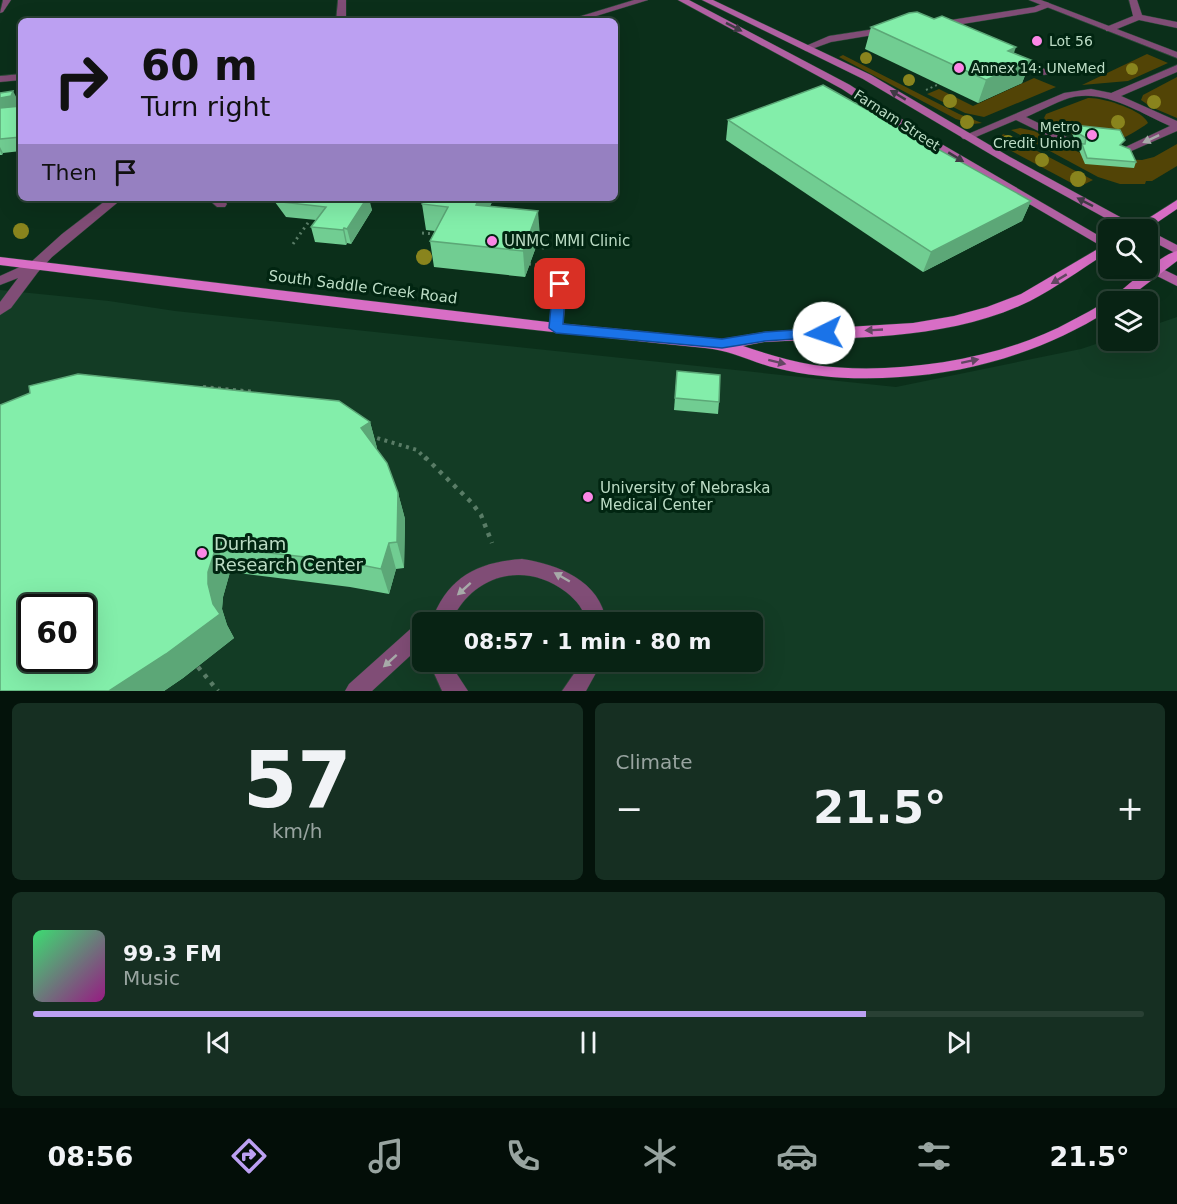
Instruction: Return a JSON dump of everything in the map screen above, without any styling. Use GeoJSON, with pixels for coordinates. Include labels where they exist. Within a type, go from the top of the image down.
{"type":"FeatureCollection","features":[{"type":"Feature","properties":{"kind":"main road","name":"Farnam Street"},"geometry":{"type":"LineString","coordinates":[[682,0],[792,56],[846,87],[922,138],[1098,240]]}},
{"type":"Feature","properties":{"kind":"main road","name":"Farnam Street"},"geometry":{"type":"LineString","coordinates":[[706,0],[867,77],[967,137],[1119,219]]}},
{"type":"Feature","properties":{"kind":"main road"},"geometry":{"type":"LineString","coordinates":[[1153,219],[1177,204]]}},
{"type":"Feature","properties":{"kind":"main road"},"geometry":{"type":"LineString","coordinates":[[1158,240],[1177,250]]}},
{"type":"Feature","properties":{"kind":"main road","name":"South Saddle Creek Road"},"geometry":{"type":"LineString","coordinates":[[722,344],[765,337],[913,328],[954,321],[992,311],[1026,297],[1098,252]]}},
{"type":"Feature","properties":{"kind":"main road"},"geometry":{"type":"LineString","coordinates":[[1158,265],[1177,255]]}},
{"type":"Feature","properties":{"kind":"main road","name":"South Saddle Creek Road"},"geometry":{"type":"LineString","coordinates":[[0,261],[556,328],[722,344],[777,363],[854,373],[891,372],[963,363],[997,355],[1054,335],[1098,310]]}},
{"type":"Feature","properties":{"kind":"main road"},"geometry":{"type":"LineString","coordinates":[[1158,271],[1177,282]]}},
{"type":"Feature","properties":{"kind":"main road"},"geometry":{"type":"LineString","coordinates":[[1126,291],[1139,279]]}},
{"type":"Feature","properties":{"kind":"street"},"geometry":{"type":"LineString","coordinates":[[0,10],[8,0]]}},
{"type":"Feature","properties":{"kind":"street"},"geometry":{"type":"LineString","coordinates":[[341,18],[342,0]]}},
{"type":"Feature","properties":{"kind":"street"},"geometry":{"type":"LineString","coordinates":[[581,18],[644,0]]}},
{"type":"Feature","properties":{"kind":"street"},"geometry":{"type":"LineString","coordinates":[[1034,0],[1177,55]]}},
{"type":"Feature","properties":{"kind":"street"},"geometry":{"type":"LineString","coordinates":[[1133,0],[1137,7],[1138,17]]}},
{"type":"Feature","properties":{"kind":"street"},"geometry":{"type":"LineString","coordinates":[[958,34],[932,25],[1036,9],[1046,5]]}},
{"type":"Feature","properties":{"kind":"street"},"geometry":{"type":"LineString","coordinates":[[1109,29],[1138,17],[1177,25]]}},
{"type":"Feature","properties":{"kind":"street"},"geometry":{"type":"LineString","coordinates":[[806,48],[829,39],[896,29]]}},
{"type":"Feature","properties":{"kind":"street"},"geometry":{"type":"LineString","coordinates":[[998,51],[1048,73]]}},
{"type":"Feature","properties":{"kind":"street"},"geometry":{"type":"LineString","coordinates":[[1112,96],[1140,86],[1177,68]]}},
{"type":"Feature","properties":{"kind":"street"},"geometry":{"type":"LineString","coordinates":[[0,79],[18,77]]}},
{"type":"Feature","properties":{"kind":"street"},"geometry":{"type":"LineString","coordinates":[[967,137],[1068,95],[1091,92],[1112,96],[1177,126]]}},
{"type":"Feature","properties":{"kind":"street"},"geometry":{"type":"LineString","coordinates":[[1016,116],[1077,146]]}},
{"type":"Feature","properties":{"kind":"street"},"geometry":{"type":"LineString","coordinates":[[1125,150],[1177,126]]}},
{"type":"Feature","properties":{"kind":"street"},"geometry":{"type":"LineString","coordinates":[[0,310],[11,301],[36,265],[113,201]]}},
{"type":"Feature","properties":{"kind":"street"},"geometry":{"type":"LineString","coordinates":[[0,281],[36,265]]}},
{"type":"Feature","properties":{"kind":"street"},"geometry":{"type":"LineString","coordinates":[[556,328],[560,284]]}},
{"type":"Feature","properties":{"kind":"street"},"geometry":{"type":"LineString","coordinates":[[445,612],[458,593],[477,577],[500,568],[524,565],[548,569],[568,580],[585,597],[592,612]]}},
{"type":"Feature","properties":{"kind":"street"},"geometry":{"type":"LineString","coordinates":[[356,691],[412,641]]}},
{"type":"Feature","properties":{"kind":"street"},"geometry":{"type":"LineString","coordinates":[[444,672],[450,685],[457,691]]}},
{"type":"Feature","properties":{"kind":"street"},"geometry":{"type":"LineString","coordinates":[[573,691],[586,672]]}},
{"type":"Feature","properties":{"kind":"street"},"geometry":{"type":"LineString","coordinates":[[588,691],[590,672]]}},
{"type":"Feature","properties":{"kind":"path"},"geometry":{"type":"LineString","coordinates":[[921,92],[939,84]]}},
{"type":"Feature","properties":{"kind":"path"},"geometry":{"type":"LineString","coordinates":[[293,244],[310,220]]}},
{"type":"Feature","properties":{"kind":"path"},"geometry":{"type":"LineString","coordinates":[[422,233],[441,235]]}},
{"type":"Feature","properties":{"kind":"path"},"geometry":{"type":"LineString","coordinates":[[536,247],[544,248]]}},
{"type":"Feature","properties":{"kind":"path"},"geometry":{"type":"LineString","coordinates":[[529,264],[538,265]]}},
{"type":"Feature","properties":{"kind":"path"},"geometry":{"type":"LineString","coordinates":[[197,387],[258,393]]}},
{"type":"Feature","properties":{"kind":"path"},"geometry":{"type":"LineString","coordinates":[[367,435],[417,450],[471,502],[481,515],[492,543]]}},
{"type":"Feature","properties":{"kind":"path"},"geometry":{"type":"LineString","coordinates":[[198,667],[218,691]]}},
{"type":"Feature","properties":{"kind":"shaded area"},"geometry":{"type":"Polygon","coordinates":[[[1147,54],[1168,63],[1128,81],[1082,85],[1147,54]]]}},
{"type":"Feature","properties":{"kind":"shaded area"},"geometry":{"type":"Polygon","coordinates":[[[843,55],[959,114],[982,123],[973,124],[956,119],[839,57],[843,55]]]}},
{"type":"Feature","properties":{"kind":"shaded area"},"geometry":{"type":"Polygon","coordinates":[[[1177,77],[1177,118],[1141,100],[1143,95],[1177,77]]]}},
{"type":"Feature","properties":{"kind":"shaded area"},"geometry":{"type":"Polygon","coordinates":[[[1034,78],[1056,87],[984,117],[965,113],[927,94],[939,89],[973,106],[1034,78]]]}},
{"type":"Feature","properties":{"kind":"shaded area"},"geometry":{"type":"Polygon","coordinates":[[[1088,98],[1131,109],[1145,118],[1148,123],[1114,141],[1097,141],[1067,132],[1044,118],[1046,114],[1088,98]]]}},
{"type":"Feature","properties":{"kind":"shaded area"},"geometry":{"type":"Polygon","coordinates":[[[1020,128],[1034,131],[1091,158],[1142,160],[1154,157],[1177,144],[1177,166],[1152,181],[1146,181],[1145,184],[1120,184],[1098,177],[1011,130],[1020,128]]]}},
{"type":"Feature","properties":{"kind":"shaded area"},"geometry":{"type":"Polygon","coordinates":[[[1003,134],[1093,180],[1079,187],[1004,147],[999,140],[1003,134]]]}},
{"type":"Feature","properties":{"kind":"shaded area","name":"University of Nebraska Medical Center"},"geometry":{"type":"Polygon","coordinates":[[[0,290],[109,301],[175,311],[896,387],[1081,349],[1098,343],[1098,351],[1158,351],[1158,324],[1177,317],[1177,691],[0,691],[0,290]]]}},
{"type":"Feature","properties":{"kind":"building"},"geometry":{"type":"Polygon","coordinates":[[[917,12],[934,19],[942,16],[1016,47],[1008,51],[1031,60],[986,80],[871,27],[917,12]]]}},
{"type":"Feature","properties":{"kind":"building"},"geometry":{"type":"Polygon","coordinates":[[[823,85],[1031,201],[931,252],[728,120],[823,85]]]}},
{"type":"Feature","properties":{"kind":"building"},"geometry":{"type":"Polygon","coordinates":[[[13,91],[11,96],[0,98],[0,93],[13,91]]]}},
{"type":"Feature","properties":{"kind":"building"},"geometry":{"type":"Polygon","coordinates":[[[18,106],[18,137],[0,139],[0,108],[18,106]]]}},
{"type":"Feature","properties":{"kind":"building"},"geometry":{"type":"Polygon","coordinates":[[[1073,125],[1120,130],[1125,140],[1120,145],[1130,149],[1136,162],[1087,158],[1082,144],[1085,144],[1086,138],[1076,132],[1073,125]]]}},
{"type":"Feature","properties":{"kind":"building"},"geometry":{"type":"Polygon","coordinates":[[[365,201],[347,229],[343,230],[311,227],[326,207],[282,202],[365,201]]]}},
{"type":"Feature","properties":{"kind":"building"},"geometry":{"type":"Polygon","coordinates":[[[424,201],[478,201],[476,205],[538,211],[523,251],[430,241],[448,207],[422,204],[424,201]]]}},
{"type":"Feature","properties":{"kind":"building"},"geometry":{"type":"Polygon","coordinates":[[[677,371],[720,375],[719,402],[675,398],[677,371]]]}},
{"type":"Feature","properties":{"kind":"building","name":"Durham Research Center"},"geometry":{"type":"Polygon","coordinates":[[[78,374],[339,401],[370,422],[361,428],[387,463],[398,493],[397,542],[389,543],[381,569],[341,561],[216,547],[208,572],[208,584],[213,604],[220,614],[166,654],[109,691],[0,691],[0,405],[30,393],[29,386],[78,374]]]}},
{"type":"Feature","properties":{"kind":"place","name":"Lot 56"},"geometry":{"type":"Point","coordinates":[1037,41]}},
{"type":"Feature","properties":{"kind":"place","name":"Annex 14: UNeMed"},"geometry":{"type":"Point","coordinates":[959,68]}},
{"type":"Feature","properties":{"kind":"place","name":"Metro Credit Union"},"geometry":{"type":"Point","coordinates":[1092,135]}},
{"type":"Feature","properties":{"kind":"place","name":"UNMC MMI Clinic"},"geometry":{"type":"Point","coordinates":[492,241]}},
{"type":"Feature","properties":{"kind":"place","name":"University of Nebraska Medical Center"},"geometry":{"type":"Point","coordinates":[588,497]}},
{"type":"Feature","properties":{"kind":"place","name":"Durham Research Center"},"geometry":{"type":"Point","coordinates":[202,553]}},
{"type":"Feature","properties":{"kind":"route"},"geometry":{"type":"LineString","coordinates":[[560,284],[556,328],[722,344],[765,337],[824,333]]}}]}
